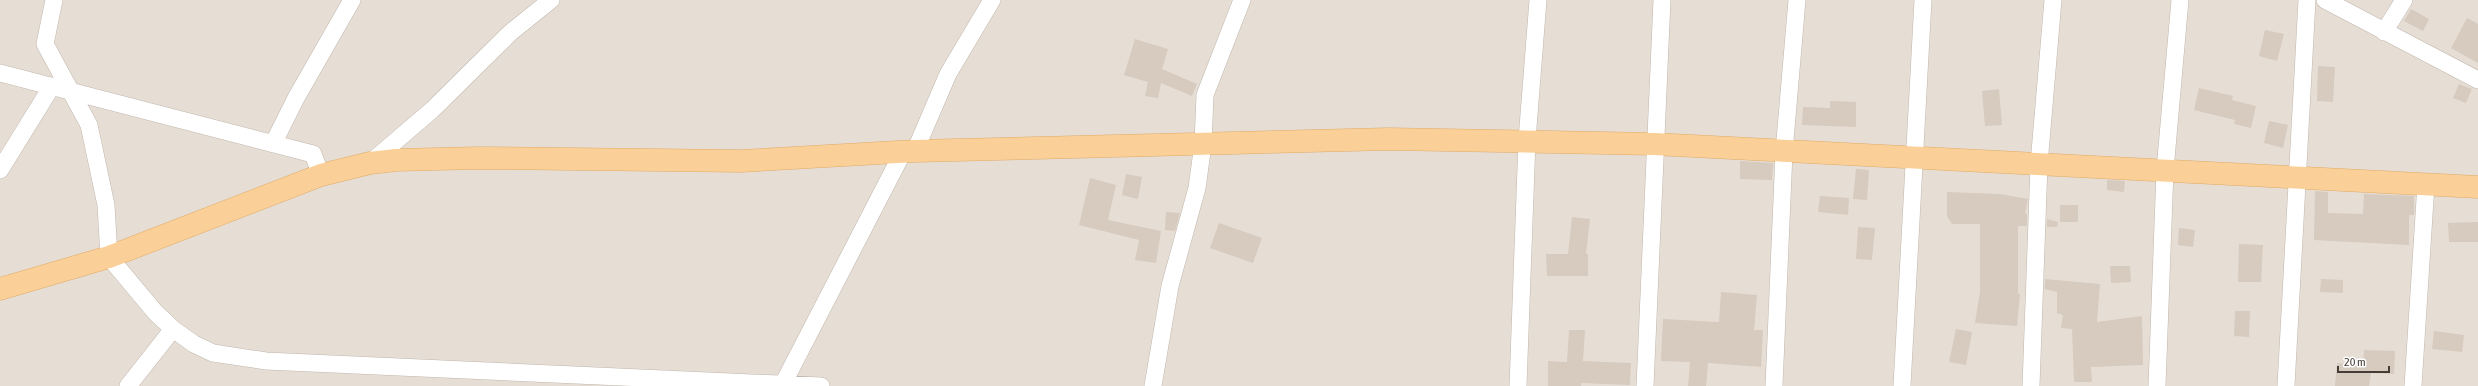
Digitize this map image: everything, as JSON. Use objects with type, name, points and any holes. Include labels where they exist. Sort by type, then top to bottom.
[{"type":"main road","points":[[0,289],[109,257],[321,176],[370,163],[438,158],[741,161],[909,151],[1388,139],[1527,140],[1654,144],[1913,159],[2166,170],[2478,187]]},
{"type":"street","points":[[54,0],[45,44],[89,125],[106,206],[109,257],[138,294],[173,330],[194,344],[214,353],[266,361],[822,386]]},
{"type":"street","points":[[273,144],[296,98],[352,0]]},
{"type":"street","points":[[370,163],[432,110],[510,34],[551,0]]},
{"type":"street","points":[[783,385],[909,151],[948,74],[992,0]]},
{"type":"street","points":[[1153,386],[1170,286],[1197,188],[1203,144],[1205,95],[1242,0]]},
{"type":"street","points":[[1518,386],[1527,140],[1538,0]]},
{"type":"street","points":[[1645,386],[1654,144],[1662,0]]},
{"type":"street","points":[[1774,386],[1784,152],[1797,0]]},
{"type":"street","points":[[1902,386],[1913,159],[1923,0]]},
{"type":"street","points":[[2031,386],[2039,164],[2053,0]]},
{"type":"street","points":[[2157,386],[2166,170],[2180,0]]},
{"type":"street","points":[[2286,386],[2307,0]]},
{"type":"street","points":[[2325,0],[2478,80]]},
{"type":"street","points":[[2384,32],[2404,0]]},
{"type":"street","points":[[0,73],[313,154],[321,176]]},
{"type":"street","points":[[0,170],[52,86]]},
{"type":"street","points":[[2413,386],[2426,184]]},
{"type":"street","points":[[128,386],[173,330]]},
{"type":"shaded area","points":[[0,0],[2478,0],[2478,386],[0,386]]},
{"type":"building","points":[[2411,9],[2429,19],[2423,31],[2404,21]]},
{"type":"building","points":[[2467,18],[2478,24],[2478,63],[2451,48]]},
{"type":"building","points":[[2265,30],[2284,34],[2277,61],[2259,56]]},
{"type":"building","points":[[1135,39],[1168,49],[1162,69],[1197,84],[1192,96],[1161,83],[1158,98],[1145,96],[1148,82],[1124,75]]},
{"type":"building","points":[[2318,66],[2335,67],[2333,102],[2317,101]]},
{"type":"building","points":[[2459,84],[2472,89],[2466,103],[2453,98]]},
{"type":"building","points":[[2199,88],[2233,96],[2232,100],[2256,106],[2251,128],[2234,124],[2235,120],[2194,110]]},
{"type":"building","points":[[1999,89],[2002,125],[1985,126],[1982,91]]},
{"type":"building","points":[[1830,101],[1856,102],[1856,127],[1802,125],[1803,107],[1830,108]]},
{"type":"building","points":[[2269,121],[2288,125],[2283,148],[2264,143]]},
{"type":"building","points":[[1740,161],[1773,163],[1772,180],[1740,179]]},
{"type":"building","points":[[1856,169],[1869,170],[1867,200],[1853,199]]},
{"type":"building","points":[[1126,174],[1142,177],[1138,199],[1122,195]]},
{"type":"building","points":[[1090,178],[1116,185],[1108,220],[1161,231],[1156,263],[1135,260],[1139,240],[1079,225]]},
{"type":"building","points":[[2107,180],[2125,181],[2124,192],[2107,190]]},
{"type":"building","points":[[2315,191],[2328,192],[2328,213],[2363,214],[2364,194],[2414,196],[2414,215],[2409,215],[2409,245],[2314,240]]},
{"type":"building","points":[[1947,192],[2000,194],[2028,199],[2025,213],[2027,214],[2027,226],[2018,226],[2018,294],[2020,294],[2017,326],[1975,323],[1980,291],[1980,224],[1952,224],[1947,216]]},
{"type":"building","points":[[1820,196],[1849,198],[1848,215],[1818,212]]},
{"type":"building","points":[[2060,205],[2078,205],[2078,222],[2060,222]]},
{"type":"building","points":[[1166,212],[1180,213],[1175,231],[1165,230]]},
{"type":"building","points":[[1572,217],[1590,219],[1586,254],[1588,254],[1588,276],[1547,276],[1546,254],[1568,254]]},
{"type":"building","points":[[2047,219],[2058,222],[2057,227],[2047,227]]},
{"type":"building","points":[[2478,222],[2478,242],[2449,242],[2448,223]]},
{"type":"building","points":[[1219,223],[1262,238],[1253,263],[1210,248]]},
{"type":"building","points":[[1858,227],[1875,228],[1872,260],[1856,259]]},
{"type":"building","points":[[2179,228],[2195,230],[2193,247],[2178,245]]},
{"type":"building","points":[[2239,244],[2263,245],[2261,282],[2238,282]]},
{"type":"building","points":[[2110,266],[2130,266],[2131,282],[2111,283]]},
{"type":"building","points":[[2045,279],[2100,284],[2097,322],[2142,316],[2143,365],[2091,367],[2092,382],[2074,382],[2072,329],[2061,328],[2063,315],[2057,313],[2057,292],[2045,289]]},
{"type":"building","points":[[2321,279],[2343,280],[2343,293],[2320,292]]},
{"type":"building","points":[[1721,292],[1757,295],[1754,330],[1763,330],[1761,367],[1708,363],[1706,386],[1688,386],[1690,362],[1661,361],[1663,319],[1719,322]]},
{"type":"building","points":[[2235,311],[2250,311],[2249,337],[2234,336]]},
{"type":"building","points":[[1956,329],[1972,332],[1966,365],[1949,362]]},
{"type":"building","points":[[1569,330],[1585,330],[1583,361],[1631,363],[1630,385],[1581,383],[1581,386],[1548,386],[1548,361],[1567,362]]},
{"type":"building","points":[[2434,331],[2464,335],[2462,352],[2432,349]]},
{"type":"building","points":[[2364,350],[2395,351],[2394,374],[2371,373],[2369,386],[2335,386],[2337,363],[2363,366]]}]
